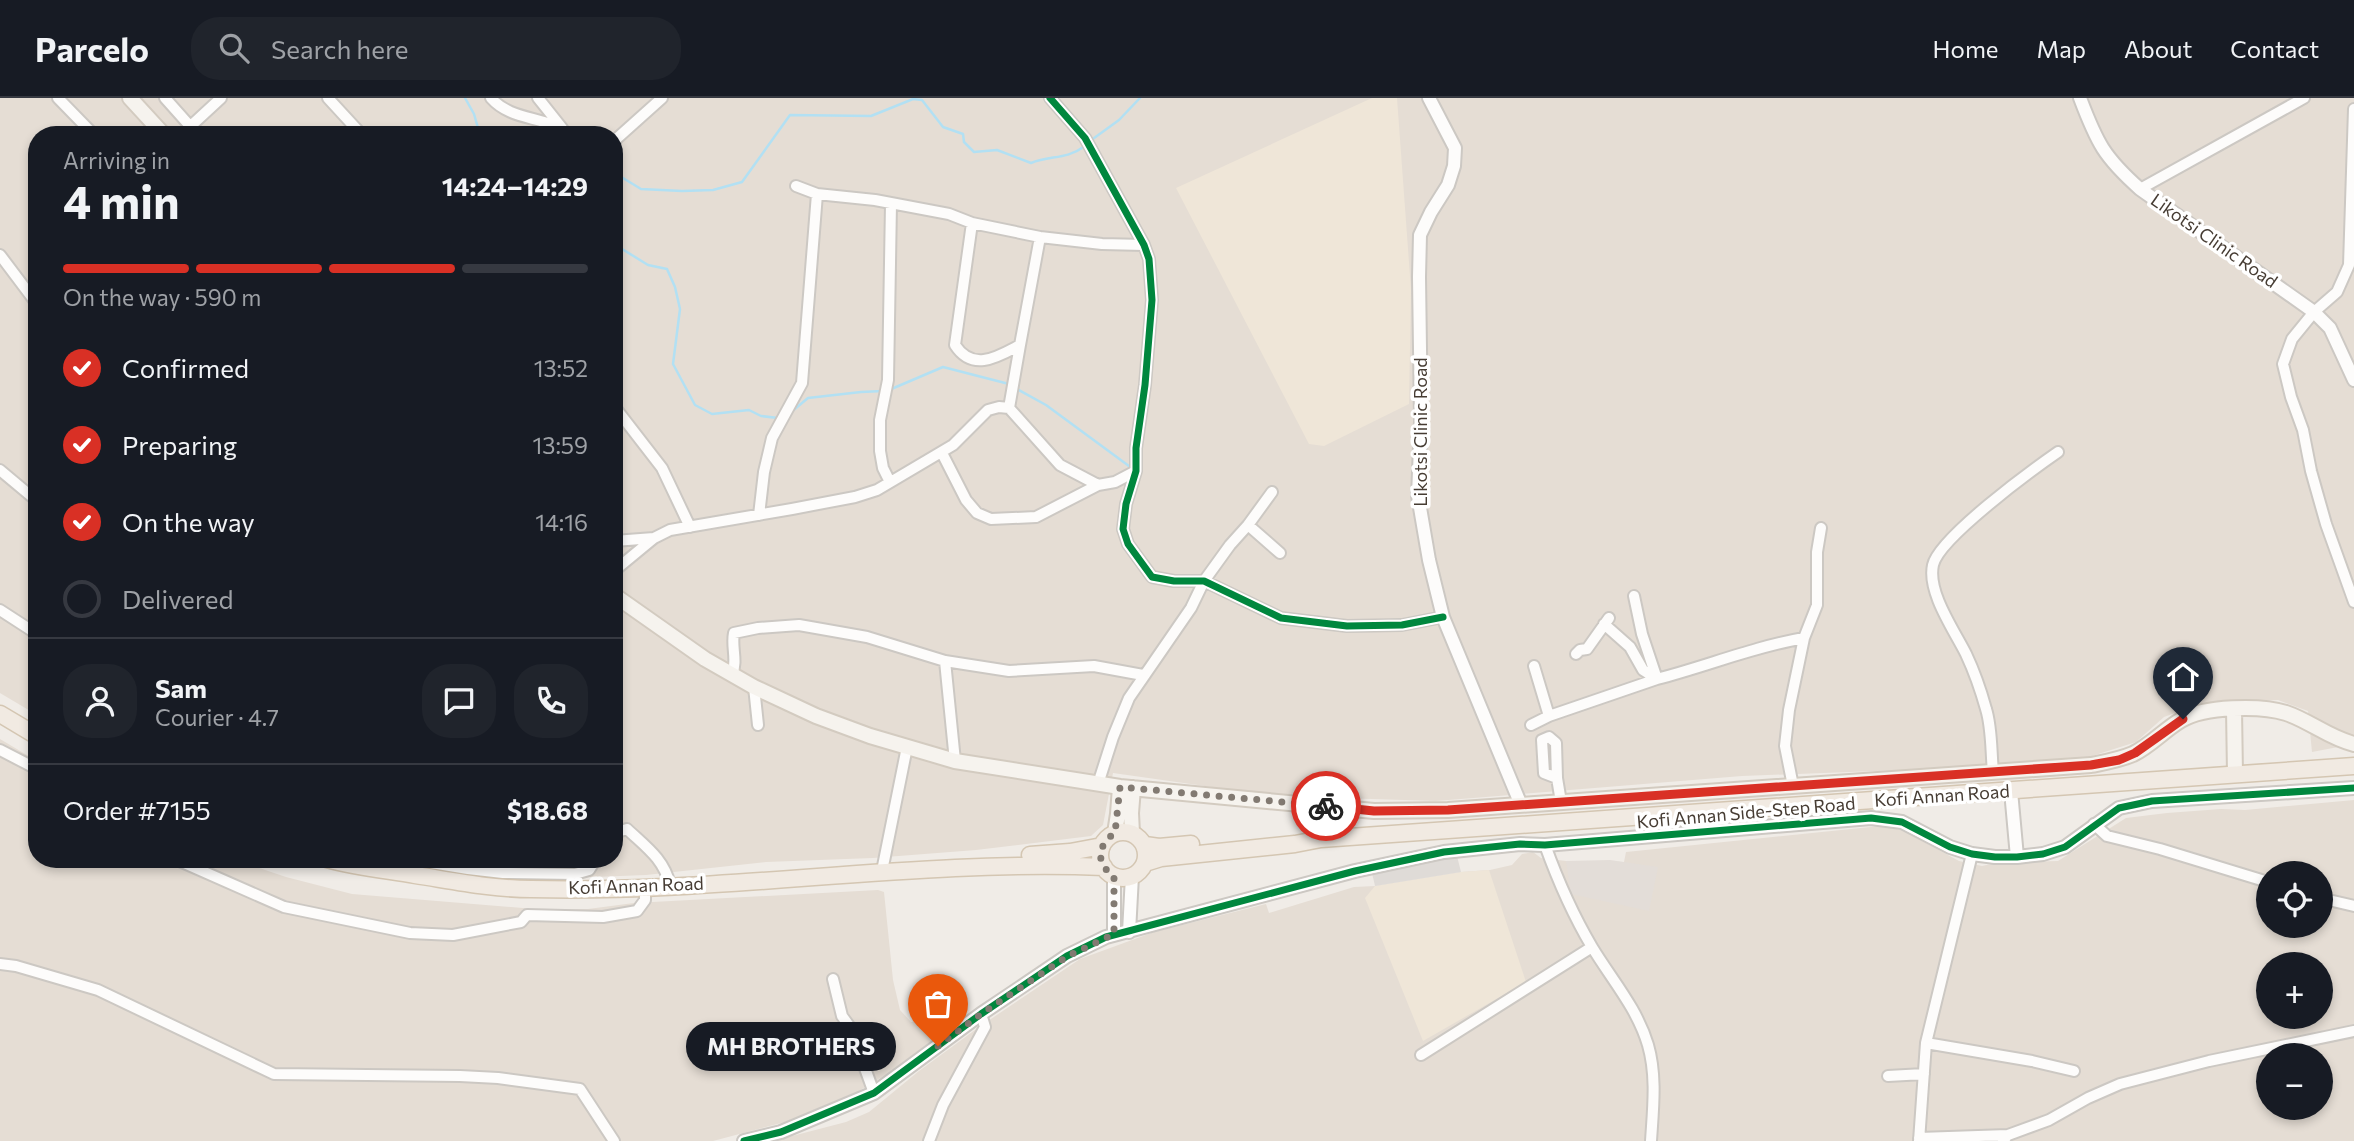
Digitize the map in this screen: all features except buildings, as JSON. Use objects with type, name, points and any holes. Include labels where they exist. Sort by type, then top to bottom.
[{"type":"main road","points":[[130,98],[156,126]]},
{"type":"main road","points":[[623,601],[705,659],[754,687],[816,716],[870,736],[955,761],[1126,788],[1374,811],[1521,805],[2091,765],[2119,760],[2141,749],[2183,719],[2204,711],[2234,709],[2287,713],[2339,740],[2354,744]]},
{"type":"main road","points":[[2234,709],[2235,774]]},
{"type":"main road","points":[[0,714],[28,731]]},
{"type":"main road","name":"Kofi Annan Road","points":[[1145,863],[1161,858],[1321,839],[2354,766]]},
{"type":"main road","points":[[1126,788],[1132,833]]},
{"type":"main road","points":[[1115,833],[1126,788]]},
{"type":"main road","points":[[1115,833],[1132,833],[1145,845],[1145,863],[1140,871],[1132,876],[1123,878],[1109,872],[1101,860],[1102,846],[1107,838],[1115,833]]},
{"type":"main road","name":"Kofi Annan Road","points":[[1145,845],[1159,847],[1295,836],[1321,839]]},
{"type":"main road","name":"Kofi Annan Road","points":[[947,867],[1102,846]]},
{"type":"main road","name":"Kofi Annan Road","points":[[367,868],[464,883],[528,889],[670,886],[947,867],[1039,864],[1109,872]]},
{"type":"street","points":[[58,98],[85,126]]},
{"type":"street","points":[[165,98],[190,126]]},
{"type":"street","points":[[198,126],[221,98]]},
{"type":"street","points":[[328,98],[349,126]]},
{"type":"street","points":[[491,98],[500,108],[550,126]]},
{"type":"street","points":[[538,98],[562,126]]},
{"type":"street","points":[[623,133],[662,98]]},
{"type":"street","points":[[1050,98],[1085,138],[1144,245],[1149,259],[1152,300],[1136,471],[1126,504],[1123,529],[1128,544],[1152,577],[1204,582],[1280,618],[1361,626],[1402,625],[1443,617]]},
{"type":"street","name":"Likotsi Clinic Road","points":[[1429,98],[1455,148],[1454,166],[1448,185],[1430,212],[1420,235],[1421,421],[1418,496],[1443,617],[1521,805]]},
{"type":"street","name":"Likotsi Clinic Road","points":[[2080,98],[2095,137],[2119,170],[2140,189],[2314,312],[2330,328],[2354,380]]},
{"type":"street","points":[[2140,189],[2304,98]]},
{"type":"street","points":[[2353,105],[2349,265],[2337,292],[2314,312],[2292,339],[2283,364],[2303,430],[2326,524],[2354,601]]},
{"type":"street","points":[[796,186],[817,194],[874,200],[949,214],[972,223],[1040,237],[1102,244],[1144,245]]},
{"type":"street","points":[[759,515],[764,472],[772,438],[802,383],[817,194]]},
{"type":"street","points":[[890,482],[883,468],[880,451],[880,419],[888,380],[891,204]]},
{"type":"street","points":[[972,223],[956,345],[964,355],[988,361],[1020,345]]},
{"type":"street","points":[[1009,408],[1040,237]]},
{"type":"street","points":[[0,255],[28,292]]},
{"type":"street","points":[[623,564],[654,538],[670,530],[855,497],[877,490],[942,453],[988,410],[999,407],[1009,408],[1059,465],[1097,485]]},
{"type":"street","points":[[623,418],[662,468],[690,527]]},
{"type":"street","points":[[1993,772],[1987,711],[1967,656],[1934,587],[1934,562],[1941,550],[1986,508],[2022,477],[2058,452]]},
{"type":"street","points":[[942,453],[966,500],[977,513],[991,519],[1036,517],[1097,485],[1115,482],[1136,471]]},
{"type":"street","points":[[0,471],[28,493]]},
{"type":"street","points":[[1098,784],[1129,698],[1191,608],[1204,582],[1272,492]]},
{"type":"street","points":[[1248,525],[1279,552]]},
{"type":"street","points":[[1793,786],[1785,746],[1793,684],[1804,638],[1816,605],[1817,552],[1821,527]]},
{"type":"street","points":[[623,540],[654,538]]},
{"type":"street","points":[[1634,596],[1642,634],[1657,679]]},
{"type":"street","points":[[0,610],[28,628]]},
{"type":"street","points":[[1576,654],[1587,649],[1607,621],[1630,647],[1643,670],[1657,679]]},
{"type":"street","points":[[732,674],[736,665],[732,643],[734,633],[799,625],[867,637],[945,660],[1009,671],[1094,666],[1143,675]]},
{"type":"street","points":[[1531,725],[1549,716],[1657,679],[1693,670],[1718,659],[1768,644],[1804,638]]},
{"type":"street","points":[[945,660],[955,761]]},
{"type":"street","points":[[1534,666],[1549,716]]},
{"type":"street","points":[[754,687],[758,725]]},
{"type":"street","points":[[882,871],[907,747]]},
{"type":"street","points":[[0,750],[28,764]]},
{"type":"street","points":[[1557,778],[1561,802]]},
{"type":"street","name":"Kofi Annan Side-Step Road","points":[[744,1141],[781,1132],[874,1093],[981,1014],[1068,956],[1114,934],[1355,871],[1444,852],[1520,844],[1545,845],[1871,818],[1902,822],[1950,848],[1972,854],[1995,857],[2043,854],[2065,846],[2119,808],[2152,801],[2354,789]]},
{"type":"street","points":[[2011,791],[2017,856]]},
{"type":"street","points":[[2094,824],[2107,836],[2256,878]]},
{"type":"street","points":[[623,830],[627,829],[664,864],[670,886]]},
{"type":"street","points":[[1545,845],[1563,894],[1592,947],[1635,1012],[1648,1044],[1654,1086],[1651,1141]]},
{"type":"street","points":[[1972,854],[1926,1043],[1919,1140],[2006,1138],[2049,1120],[2120,1084],[2209,1061],[2354,1031]]},
{"type":"street","points":[[195,868],[284,907],[410,933],[453,936],[521,922],[527,915],[603,917],[637,911],[645,900],[645,887]]},
{"type":"street","points":[[484,868],[503,873],[575,874],[590,868]]},
{"type":"street","points":[[1109,872],[1114,934]]},
{"type":"street","points":[[1129,932],[1132,876]]},
{"type":"street","points":[[2333,901],[2354,906]]},
{"type":"street","points":[[1421,1055],[1592,947]]},
{"type":"street","points":[[0,964],[16,966],[98,990],[274,1074],[460,1076],[498,1078],[580,1089],[614,1141]]},
{"type":"street","points":[[833,979],[842,1016],[850,1027],[874,1093]]},
{"type":"street","points":[[929,1141],[943,1105],[985,1027],[981,1014]]},
{"type":"street","points":[[1926,1043],[2074,1071]]},
{"type":"street","points":[[1888,1076],[1924,1074]]},
{"type":"shaded area","points":[[0,98],[2354,98],[2354,744],[2312,752],[2308,711],[2278,700],[2202,703],[2164,717],[2136,742],[2089,757],[1902,770],[1742,776],[1436,801],[1275,796],[1113,773],[1103,825],[1091,836],[976,850],[873,858],[766,862],[646,875],[594,877],[491,874],[453,868],[623,868],[623,126],[28,126],[28,710],[0,693]]},
{"type":"shaded area","points":[[1372,98],[1397,98],[1411,290],[1409,404],[1324,446],[1309,444],[1176,188]]},
{"type":"shaded area","points":[[0,739],[28,756],[28,868],[259,868],[352,894],[546,910],[878,890],[884,892],[893,980],[900,1010],[911,1022],[933,1021],[938,1036],[887,1074],[857,1092],[785,1122],[713,1141],[0,1141]]},
{"type":"shaded area","points":[[2354,800],[2354,1141],[773,1141],[846,1122],[869,1112],[979,1027],[1080,959],[1154,932],[1266,904],[1269,913],[1354,887],[1490,870],[1512,865],[1522,854],[1533,852],[1541,858],[1566,861],[1624,862],[1626,852],[1880,826],[1902,830],[1959,861],[1982,866],[2058,861],[2126,818],[2221,809],[2245,810]]},
{"type":"shaded area","points":[[1457,856],[1461,872],[1375,886],[1372,873],[1426,860]]},
{"type":"shaded area","points":[[1610,860],[1658,867],[1649,911],[1571,894],[1566,861]]},
{"type":"shaded area","points":[[1489,870],[1526,982],[1423,1041],[1365,898],[1375,886]]},
{"type":"waterway","points":[[465,98],[477,126]]},
{"type":"waterway","points":[[1090,141],[1119,120],[1140,98]]},
{"type":"waterway","points":[[623,178],[641,189],[713,190],[742,182],[790,115],[871,116],[913,99],[922,100],[943,127],[963,134],[964,142],[974,152],[997,150],[1031,163],[1065,155],[1085,146]]},
{"type":"waterway","points":[[623,250],[648,265],[667,269],[680,309],[673,364],[695,405],[712,414],[749,410],[761,416],[778,418]]},
{"type":"waterway","points":[[889,390],[943,367],[1009,384]]},
{"type":"waterway","points":[[1015,388],[1046,405],[1133,469]]},
{"type":"waterway","points":[[790,413],[808,398],[883,391]]},
{"type":"cycle path","points":[[1050,98],[1085,138],[1144,245],[1149,259],[1152,300],[1145,385],[1136,448],[1136,471],[1126,504],[1123,529],[1128,544],[1152,577],[1174,581],[1204,581],[1281,618],[1347,626],[1402,625],[1443,617]]},
{"type":"cycle path","points":[[744,1141],[781,1132],[874,1093],[981,1014],[1067,956],[1106,937],[1355,871],[1444,852],[1520,844],[1545,845],[1871,818],[1902,822],[1950,847],[1972,854],[2017,857],[2043,854],[2065,847],[2119,808],[2152,801],[2354,788]]},
{"type":"way so far","points":[[938,1046],[1068,956],[1114,934],[1114,876],[1104,867],[1100,853],[1107,838],[1115,833],[1120,787],[1326,806]]},
{"type":"place","name":"MH BROTHERS","points":[[938,1046]]},
{"type":"route","points":[[1326,806],[1374,811],[1448,810],[2091,765],[2119,760],[2135,753],[2183,719]]}]
